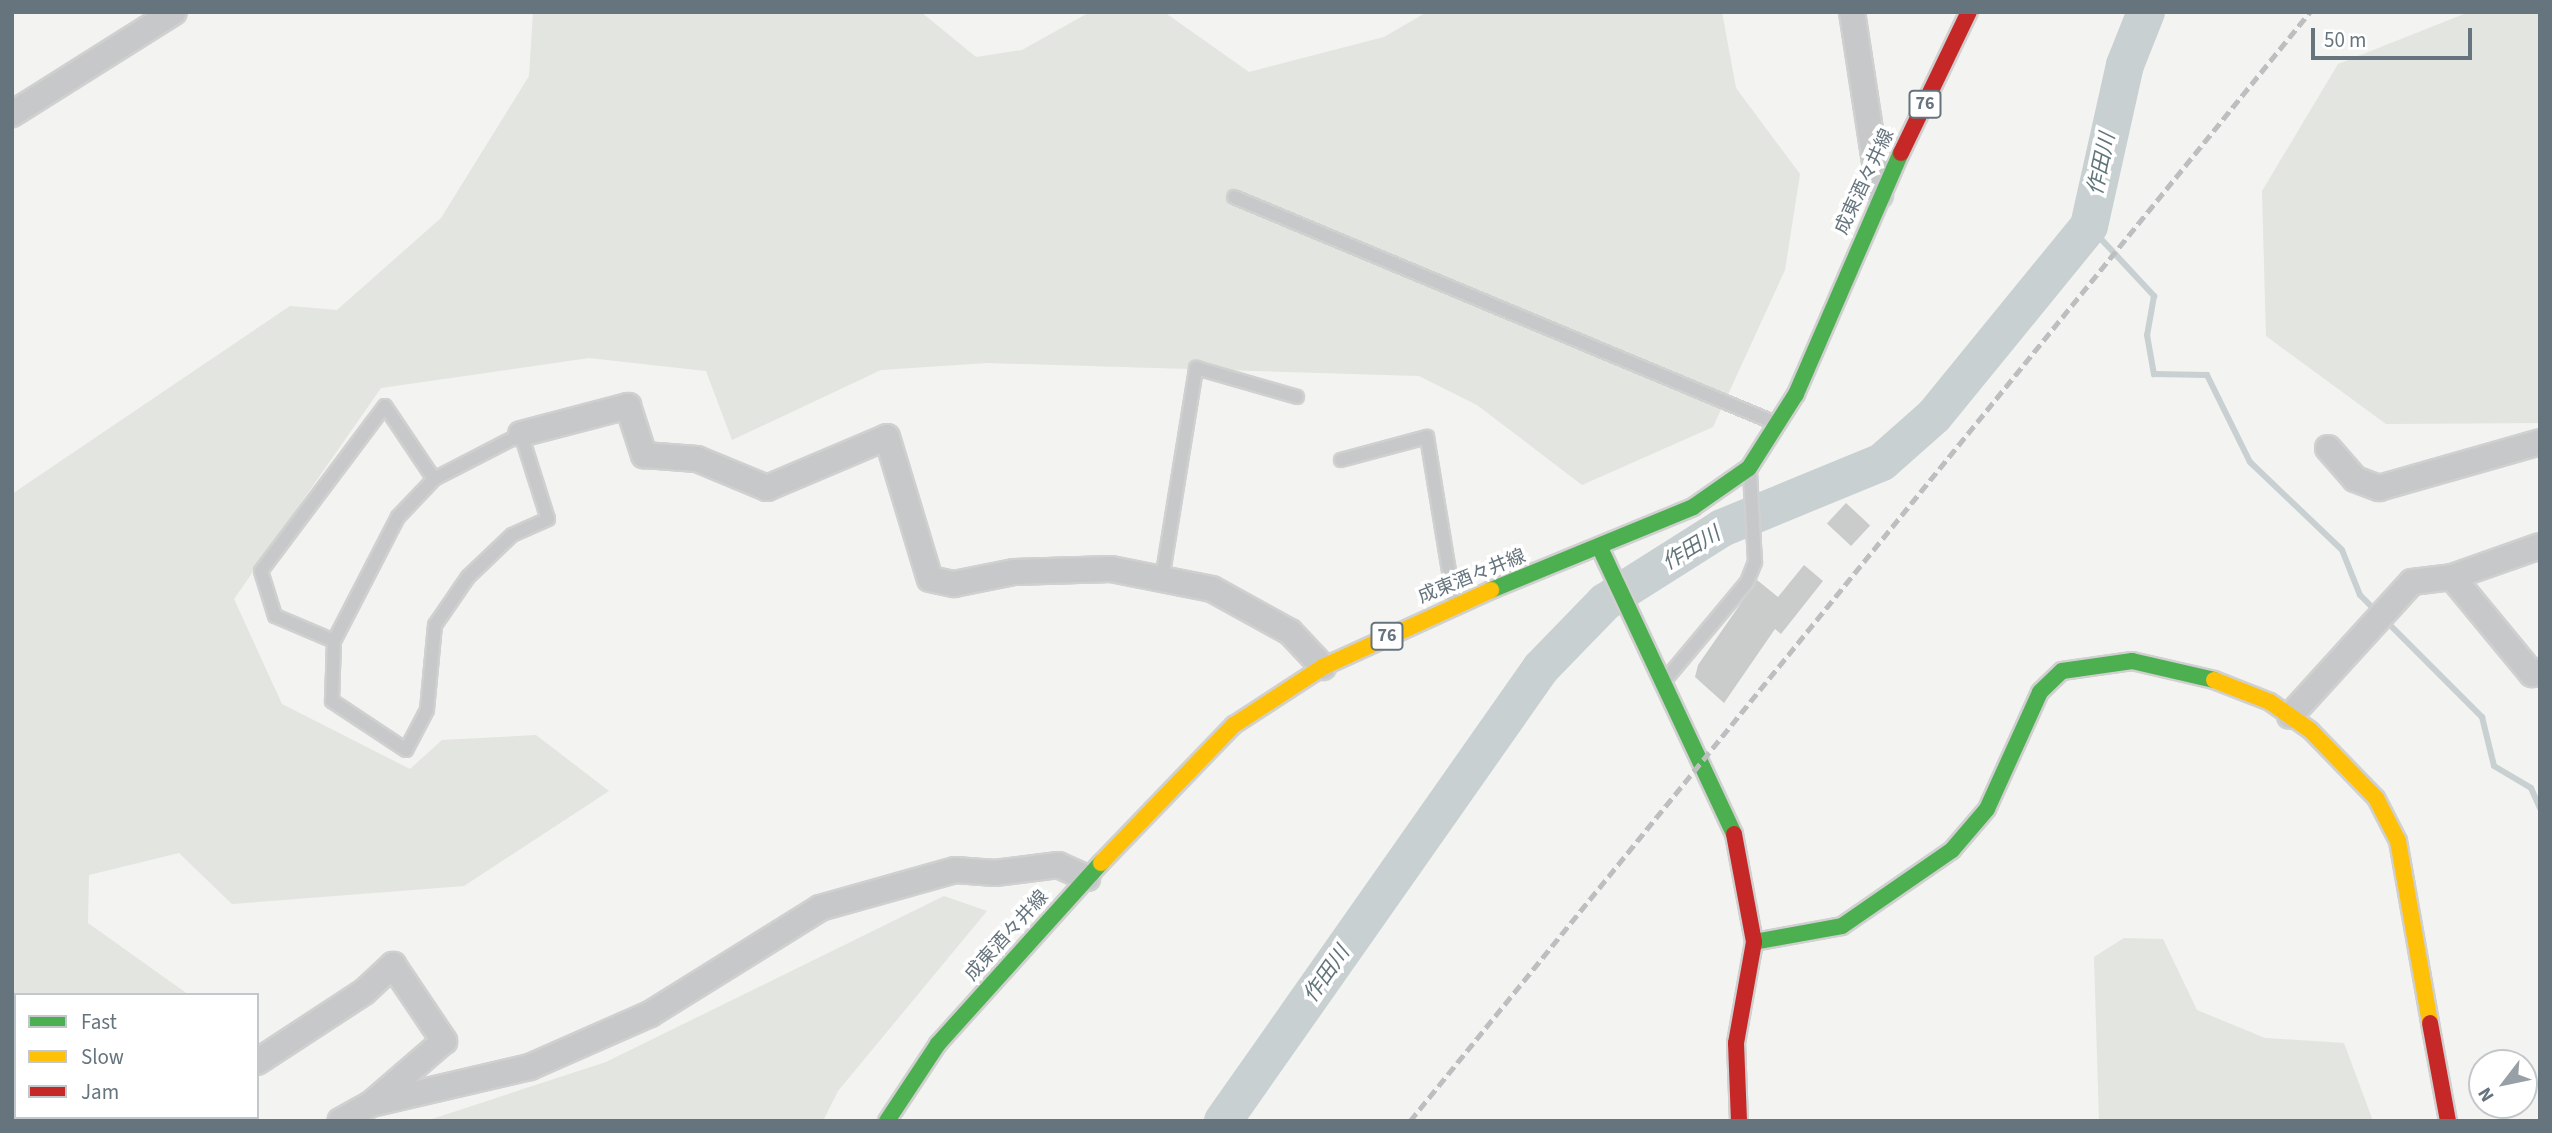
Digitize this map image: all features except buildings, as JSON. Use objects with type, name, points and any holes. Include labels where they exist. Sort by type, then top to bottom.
[{"type":"street","points":[[12,114],[174,12]]},
{"type":"street","points":[[1852,12],[1880,195]]},
{"type":"street","name":"成東酒々井線","points":[[887,1121],[938,1044],[1178,777],[1234,725],[1323,667],[1455,605],[1600,548],[1693,507],[1749,468],[1780,425],[1880,195],[1969,12]]},
{"type":"street","points":[[521,434],[628,406],[644,455],[696,458],[767,488],[887,437],[930,579],[954,584],[1014,572],[1111,569],[1212,589],[1290,632],[1323,667]]},
{"type":"street","points":[[2328,448],[2355,480],[2379,488],[2540,442]]},
{"type":"street","points":[[2290,716],[2412,582],[2452,577],[2540,546]]},
{"type":"street","points":[[1600,548],[1726,806],[1747,879],[1754,942],[1736,1043],[1738,1121]]},
{"type":"street","points":[[2452,577],[2532,674],[2540,671]]},
{"type":"street","points":[[1754,942],[1842,926],[1952,850],[1987,809],[2040,692],[2062,671],[2132,662],[2234,687],[2290,716],[2376,798],[2398,841],[2448,1121]]},
{"type":"street","points":[[371,1104],[530,1067],[650,1014],[820,908],[955,870],[1058,865],[1087,878]]},
{"type":"street","points":[[259,1061],[364,992],[393,965],[444,1041],[371,1104],[340,1121]]},
{"type":"lane","points":[[1234,197],[1780,425]]},
{"type":"lane","points":[[1162,579],[1196,368],[1297,397]]},
{"type":"lane","points":[[334,641],[275,616],[261,571],[385,406],[434,478]]},
{"type":"lane","points":[[521,434],[548,519],[512,535],[468,576],[435,625],[427,710],[406,750],[332,701],[334,641],[398,517],[434,478],[521,434]]},
{"type":"lane","points":[[1341,460],[1427,437],[1455,605]]},
{"type":"lane","points":[[1666,679],[1698,648],[1755,562],[1749,468]]},
{"type":"shaded area","points":[[533,12],[921,12],[976,57],[1022,50],[1090,12],[1164,12],[1249,72],[1384,37],[1427,12],[1722,12],[1736,88],[1800,174],[1785,270],[1713,427],[1582,485],[1477,405],[1419,376],[987,363],[881,370],[732,440],[706,371],[589,358],[381,388],[234,599],[282,704],[410,769],[442,740],[536,735],[609,791],[464,886],[232,904],[179,853],[89,875],[88,923],[186,993],[14,993],[14,1119],[20,1119],[12,1121],[12,494],[290,306],[337,310],[441,218],[529,76]]},
{"type":"shaded area","points":[[2469,12],[2540,12],[2540,423],[2386,424],[2266,336],[2262,191],[2338,64]]},
{"type":"shaded area","points":[[944,896],[987,911],[838,1091],[823,1121],[426,1121],[606,1062]]},
{"type":"shaded area","points":[[2124,938],[2163,939],[2197,1010],[2265,1038],[2344,1043],[2373,1121],[2099,1121],[2094,957]]},
{"type":"waterway","name":"作田川","points":[[1223,1121],[1541,668],[1605,602],[1722,528],[1882,462],[1934,416],[2089,226],[2125,65],[2146,12]]},
{"type":"waterway","points":[[2089,226],[2154,296],[2147,335],[2154,374],[2207,375],[2250,462],[2342,550],[2360,595],[2376,611]]},
{"type":"waterway","points":[[2384,619],[2482,717],[2494,766],[2531,788],[2540,808]]},
{"type":"railway","points":[[1410,1121],[2310,12]]},
{"type":"traffic: fast","points":[[1491,590],[1693,507],[1749,468],[1796,394],[1901,153]]},
{"type":"traffic: fast","points":[[1600,548],[1734,834]]},
{"type":"traffic: fast","points":[[1754,942],[1842,926],[1952,850],[1987,809],[2040,692],[2062,671],[2132,661],[2214,680]]},
{"type":"traffic: fast","points":[[887,1121],[938,1044],[1101,863]]},
{"type":"traffic: slow","points":[[1101,863],[1234,725],[1323,667],[1491,590]]},
{"type":"traffic: slow","points":[[2214,680],[2270,702],[2310,730],[2376,798],[2398,841],[2430,1023]]},
{"type":"traffic: jam","points":[[1901,153],[1969,12]]},
{"type":"traffic: jam","points":[[1734,834],[1754,942],[1736,1043],[1739,1121]]},
{"type":"traffic: jam","points":[[2430,1023],[2448,1121]]}]
